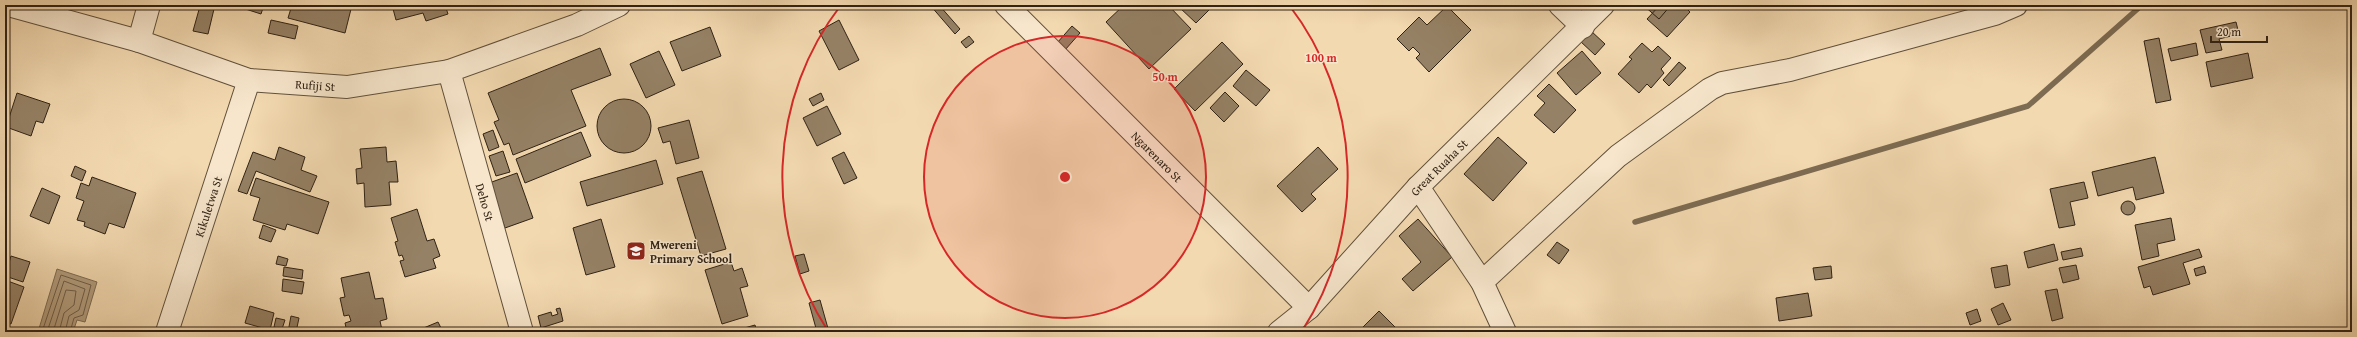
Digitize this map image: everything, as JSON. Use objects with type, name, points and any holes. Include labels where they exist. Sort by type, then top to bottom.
[{"type":"street","name":"Rufiji St","points":[[8,5],[139,41],[249,80],[347,87],[449,71],[577,25],[619,5]]},
{"type":"street","points":[[139,41],[149,5]]},
{"type":"street","name":"Ngarenaro St","points":[[1006,5],[1309,308]]},
{"type":"street","points":[[1560,5],[1583,27]]},
{"type":"street","name":"Great Ruaha St","points":[[1279,332],[1309,308],[1418,187],[1583,27],[1603,5]]},
{"type":"street","points":[[1482,282],[1618,156],[1710,89],[1722,83],[1790,70],[1995,14],[2016,5]]},
{"type":"street","name":"Deho St","points":[[449,71],[522,332]]},
{"type":"street","name":"Kikuletwa St","points":[[167,332],[249,80]]},
{"type":"street","points":[[1418,187],[1482,282],[1505,332]]},
{"type":"water","points":[[57,269],[97,282],[85,322],[77,320],[73,332],[38,332]]},
{"type":"building","points":[[233,5],[264,5],[261,14]]},
{"type":"building","points":[[292,5],[334,5],[351,9],[345,33],[288,18]]},
{"type":"building","points":[[392,5],[445,5],[448,14],[426,21],[423,13],[396,20]]},
{"type":"building","points":[[930,5],[939,5],[960,29],[955,34]]},
{"type":"building","points":[[1124,5],[1168,5],[1191,29],[1149,69],[1106,22]]},
{"type":"building","points":[[1181,5],[1214,5],[1196,23],[1179,7]]},
{"type":"building","points":[[1643,5],[1671,5],[1659,19]]},
{"type":"building","points":[[1660,5],[1683,5],[1690,12],[1667,37],[1647,19]]},
{"type":"building","points":[[200,6],[214,9],[208,34],[193,31]]},
{"type":"building","points":[[1447,6],[1471,30],[1429,72],[1416,58],[1420,54],[1413,47],[1409,51],[1397,39],[1419,17],[1427,25]]},
{"type":"building","points":[[271,20],[298,26],[295,39],[268,33]]},
{"type":"building","points":[[839,20],[859,60],[839,70],[819,31]]},
{"type":"building","points":[[2236,22],[2239,34],[2219,39],[2222,50],[2206,53],[2200,30]]},
{"type":"building","points":[[1072,26],[1080,33],[1065,50],[1057,43]]},
{"type":"building","points":[[710,27],[721,56],[682,71],[670,42]]},
{"type":"building","points":[[1590,30],[1605,44],[1595,55],[1580,41]]},
{"type":"building","points":[[969,36],[974,42],[966,48],[961,42]]},
{"type":"building","points":[[2159,38],[2171,100],[2156,103],[2144,41]]},
{"type":"building","points":[[1222,42],[1243,64],[1195,111],[1174,89]]},
{"type":"building","points":[[1642,43],[1652,52],[1658,46],[1671,58],[1661,69],[1664,73],[1651,88],[1647,84],[1639,93],[1618,74],[1632,59],[1629,57]]},
{"type":"building","points":[[2196,43],[2198,55],[2171,61],[2168,49]]},
{"type":"building","points":[[600,48],[611,75],[571,90],[586,126],[513,155],[509,143],[504,145],[494,122],[499,120],[488,93]]},
{"type":"building","points":[[659,51],[675,85],[646,98],[630,64]]},
{"type":"building","points":[[1582,51],[1601,73],[1576,95],[1557,73]]},
{"type":"building","points":[[2248,53],[2253,78],[2211,87],[2206,62]]},
{"type":"building","points":[[1679,62],[1686,68],[1669,86],[1663,80]]},
{"type":"building","points":[[1246,70],[1270,90],[1256,106],[1233,86]]},
{"type":"building","points":[[1549,84],[1576,110],[1554,133],[1534,115],[1545,103],[1537,96]]},
{"type":"building","points":[[1225,92],[1239,106],[1224,122],[1210,108]]},
{"type":"building","points":[[17,93],[50,104],[43,123],[36,121],[31,136],[6,127]]},
{"type":"building","points":[[821,93],[824,100],[813,106],[809,99]]},
{"type":"building","points":[[624,99],[634,101],[643,107],[649,116],[651,126],[649,136],[643,145],[634,151],[624,153],[614,151],[605,145],[599,136],[597,126],[599,116],[605,107],[614,101]]},
{"type":"building","points":[[827,106],[841,134],[817,146],[803,118]]},
{"type":"building","points":[[689,120],[699,158],[676,164],[670,141],[663,143],[658,128]]},
{"type":"building","points":[[493,130],[499,147],[489,151],[483,134]]},
{"type":"building","points":[[581,132],[591,156],[525,183],[516,159]]},
{"type":"building","points":[[1498,137],[1527,163],[1493,201],[1464,174]]},
{"type":"building","points":[[279,147],[305,157],[301,170],[317,176],[310,192],[256,171],[247,194],[238,191],[253,152],[275,160]]},
{"type":"building","points":[[386,147],[387,162],[396,161],[398,182],[389,182],[391,205],[365,207],[364,183],[357,184],[356,169],[362,168],[360,149]]},
{"type":"building","points":[[1318,147],[1338,169],[1311,194],[1316,199],[1302,212],[1277,186]]},
{"type":"building","points":[[503,151],[510,172],[496,176],[489,156]]},
{"type":"building","points":[[844,152],[857,178],[844,184],[832,158]]},
{"type":"building","points":[[2155,157],[2164,193],[2136,200],[2133,187],[2098,196],[2092,172]]},
{"type":"building","points":[[656,160],[663,184],[587,206],[580,182]]},
{"type":"building","points":[[75,166],[86,171],[82,181],[71,176]]},
{"type":"building","points":[[702,171],[726,249],[701,256],[677,178]]},
{"type":"building","points":[[517,173],[533,218],[505,228],[489,183]]},
{"type":"building","points":[[92,177],[136,193],[124,228],[109,223],[105,234],[84,226],[85,222],[77,220],[84,201],[76,198],[81,183],[89,186]]},
{"type":"building","points":[[256,178],[329,202],[318,234],[287,224],[285,230],[253,220],[260,198],[250,195]]},
{"type":"building","points":[[2084,182],[2088,198],[2070,202],[2075,225],[2059,228],[2050,189]]},
{"type":"building","points":[[42,188],[60,196],[49,224],[30,216]]},
{"type":"building","points":[[2125,201],[2131,201],[2135,205],[2135,211],[2131,215],[2125,215],[2121,211],[2121,205]]},
{"type":"building","points":[[417,209],[427,241],[434,239],[440,256],[433,259],[436,268],[405,277],[400,261],[404,260],[402,255],[399,256],[395,242],[398,241],[391,218]]},
{"type":"building","points":[[2171,218],[2175,240],[2157,244],[2159,256],[2142,260],[2135,225]]},
{"type":"building","points":[[601,219],[615,267],[586,275],[573,228]]},
{"type":"building","points":[[1418,219],[1452,257],[1413,291],[1402,279],[1421,262],[1399,236]]},
{"type":"building","points":[[263,225],[276,230],[271,242],[259,238]]},
{"type":"building","points":[[1557,242],[1569,250],[1559,264],[1547,255]]},
{"type":"building","points":[[2054,244],[2058,260],[2028,268],[2024,252]]},
{"type":"building","points":[[2081,248],[2083,256],[2063,260],[2061,252]]},
{"type":"building","points":[[2199,249],[2202,257],[2183,263],[2190,284],[2153,295],[2150,286],[2144,288],[2138,267]]},
{"type":"building","points":[[804,254],[809,271],[800,274],[795,256]]},
{"type":"building","points":[[11,256],[30,262],[23,282],[5,276]]},
{"type":"building","points":[[278,256],[288,259],[286,266],[276,264]]},
{"type":"building","points":[[731,262],[734,271],[742,268],[748,286],[740,288],[748,316],[722,324],[705,270]]},
{"type":"building","points":[[2007,265],[2010,285],[1995,288],[1991,268]]},
{"type":"building","points":[[2076,265],[2079,279],[2063,283],[2059,268]]},
{"type":"building","points":[[1831,266],[1832,278],[1815,280],[1813,268]]},
{"type":"building","points":[[2204,266],[2206,273],[2196,276],[2194,269]]},
{"type":"building","points":[[284,267],[303,270],[302,279],[283,276]]},
{"type":"building","points":[[369,272],[375,299],[383,298],[387,319],[380,321],[382,330],[347,332],[345,323],[351,321],[349,315],[344,316],[340,298],[345,297],[341,278]]},
{"type":"building","points":[[283,279],[304,282],[302,294],[282,291]]},
{"type":"building","points":[[5,280],[24,287],[11,324],[5,322]]},
{"type":"building","points":[[2057,289],[2063,318],[2052,321],[2045,291]]},
{"type":"building","points":[[1808,293],[1812,316],[1779,321],[1776,298]]},
{"type":"building","points":[[820,300],[829,332],[817,332],[809,303]]},
{"type":"building","points":[[2003,303],[2011,320],[1998,325],[1991,309]]},
{"type":"building","points":[[250,306],[274,313],[270,330],[245,323]]},
{"type":"building","points":[[560,308],[563,321],[541,328],[538,316],[551,312],[552,316],[558,314],[556,309]]},
{"type":"building","points":[[1977,309],[1981,321],[1970,325],[1966,313]]},
{"type":"building","points":[[1379,311],[1400,332],[1368,332],[1363,327]]},
{"type":"building","points":[[291,316],[299,318],[296,332],[288,332]]},
{"type":"building","points":[[276,318],[285,320],[282,329],[274,327]]},
{"type":"building","points":[[438,322],[443,332],[414,332]]},
{"type":"building","points":[[755,325],[757,332],[730,332]]},
{"type":"waterway","points":[[1635,222],[2028,106],[2142,5]]},
{"type":"place","name":"Mwereni Primary School","points":[[636,251]]}]
